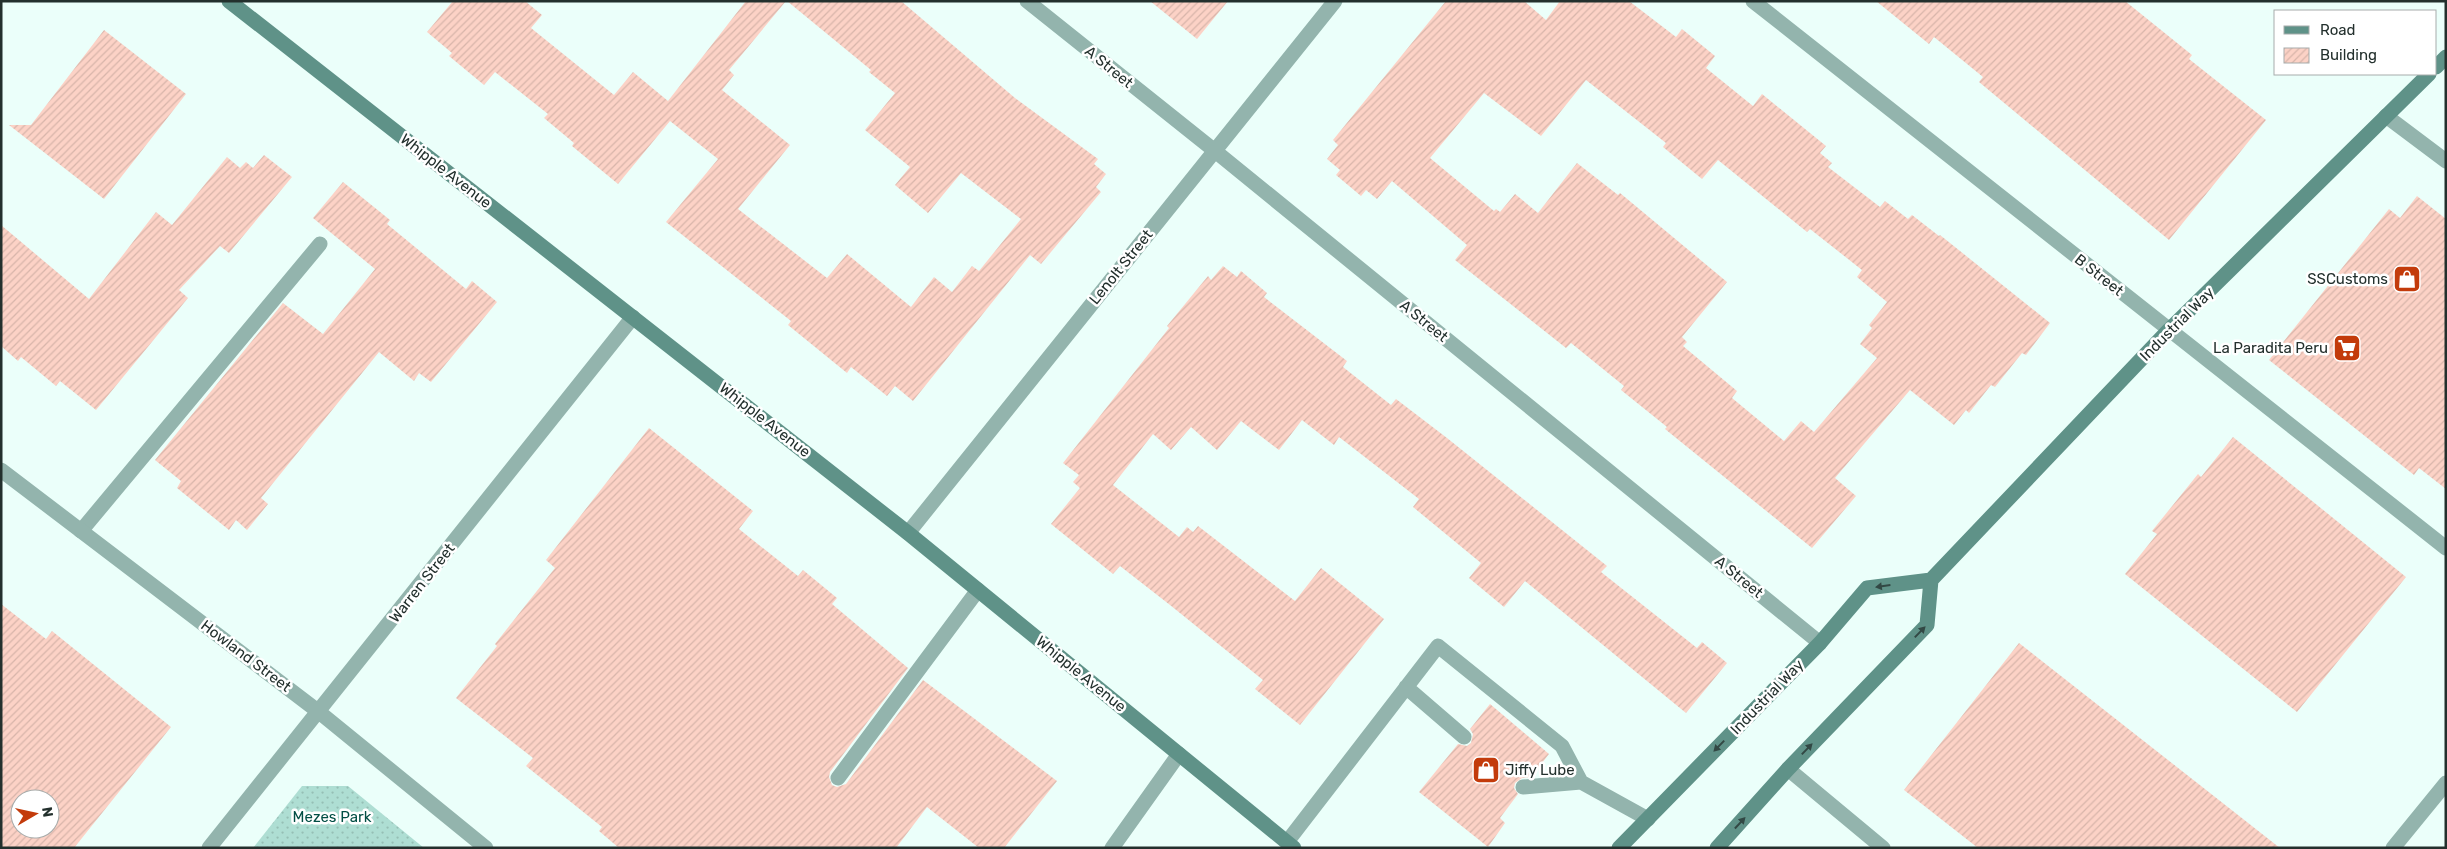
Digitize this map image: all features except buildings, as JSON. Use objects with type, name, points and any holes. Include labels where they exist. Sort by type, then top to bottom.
[{"type":"main road","name":"Whipple Avenue","points":[[229,1],[908,533],[1290,845]]},
{"type":"main road","points":[[2437,65],[2446,56]]},
{"type":"main road","name":"Industrial Way","points":[[1619,848],[1820,643],[1867,588],[1931,580],[2170,330],[2428,75]]},
{"type":"main road","points":[[1717,848],[1788,769],[1927,626],[1931,580]]},
{"type":"street","name":"A Street","points":[[1027,1],[1215,150],[1820,643]]},
{"type":"street","name":"Lenolt Street","points":[[908,533],[1334,1]]},
{"type":"street","name":"B Street","points":[[1753,1],[2446,548]]},
{"type":"street","points":[[2386,116],[2446,161]]},
{"type":"street","points":[[81,531],[320,244]]},
{"type":"street","name":"Warren Street","points":[[209,848],[633,316]]},
{"type":"street","name":"Howland Street","points":[[1,470],[319,712],[486,848]]},
{"type":"street","points":[[838,778],[978,590]]},
{"type":"street","points":[[1290,845],[1438,646],[1562,746],[1581,782],[1648,819]]},
{"type":"street","points":[[1406,687],[1464,737]]},
{"type":"street","points":[[1112,848],[1179,754]]},
{"type":"street","points":[[1788,769],[1883,848]]},
{"type":"street","points":[[1523,787],[1581,782]]},
{"type":"street","points":[[2393,848],[2446,783]]},
{"type":"green space","name":"Mezes Park","points":[[302,786],[348,786],[424,848],[253,848]]},
{"type":"place","name":"SSCustoms","points":[[2407,279]]},
{"type":"place","name":"La Paradita Peru","points":[[2347,348]]},
{"type":"place","name":"Jiffy Lube","points":[[1486,770]]}]
